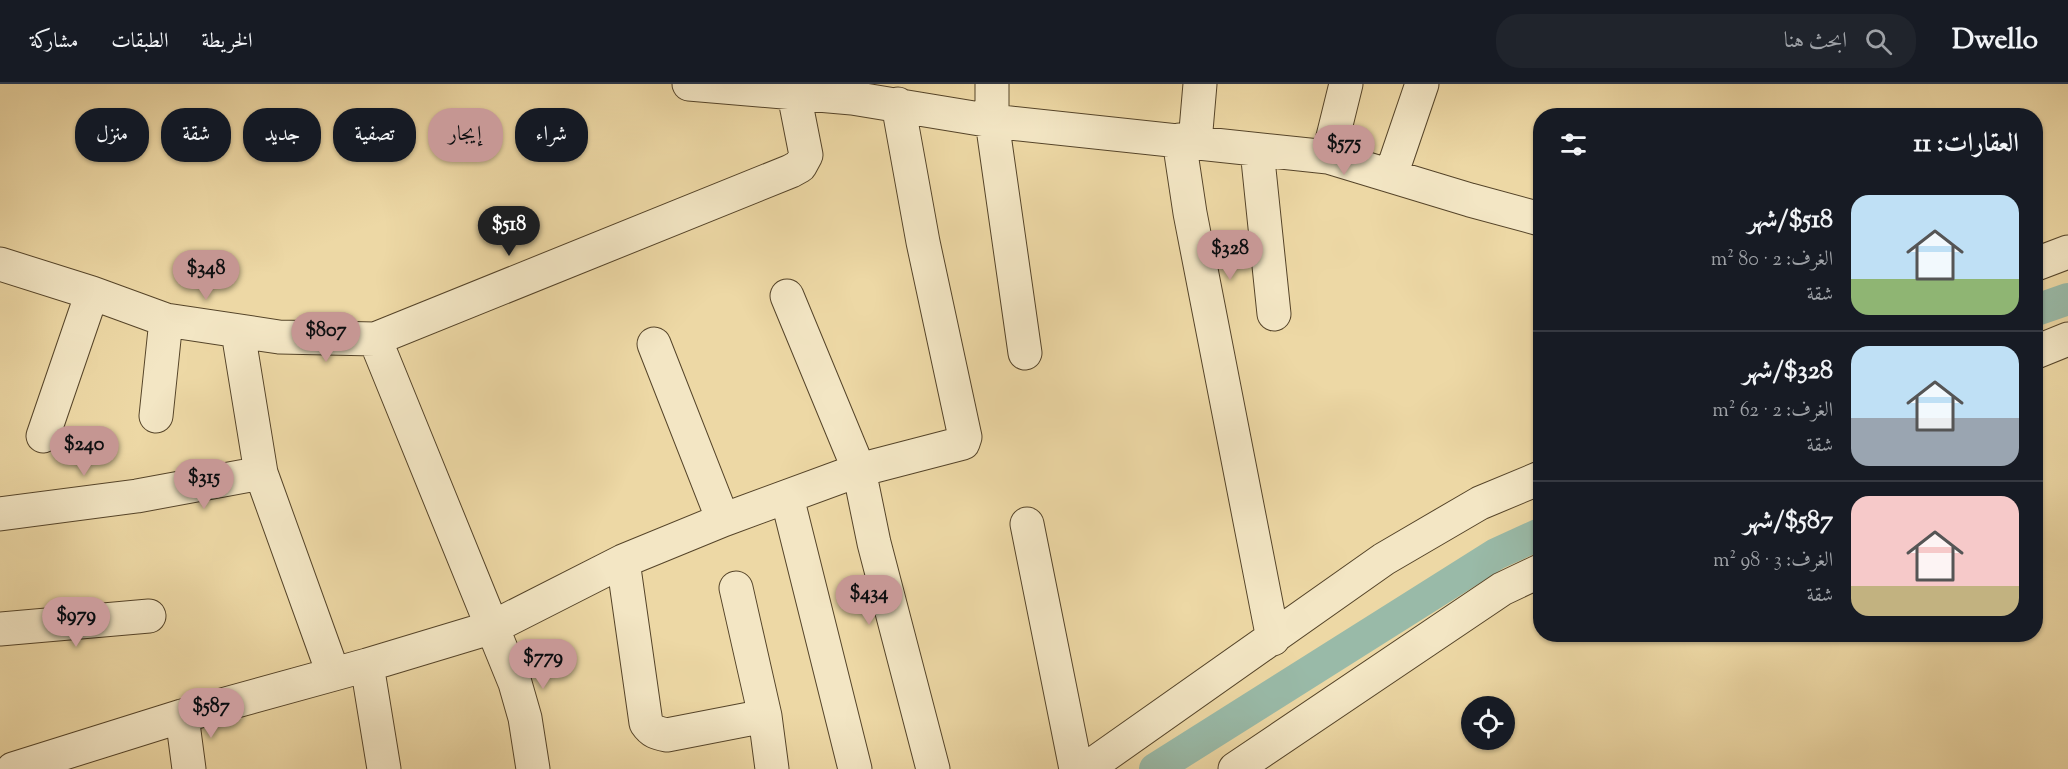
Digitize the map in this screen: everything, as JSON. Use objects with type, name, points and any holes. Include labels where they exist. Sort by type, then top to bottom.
[{"type":"street","points":[[992,84],[992,121],[1025,353]]},
{"type":"street","points":[[1200,84],[1187,141],[1190,213],[1273,639]]},
{"type":"street","points":[[1328,157],[1346,84]]},
{"type":"street","points":[[1391,175],[1422,84]]},
{"type":"street","points":[[706,85],[794,94],[852,91],[898,104],[992,121],[1328,157],[1533,217]]},
{"type":"street","points":[[0,264],[92,293],[166,320],[279,337],[375,339],[800,166],[806,155],[794,94]]},
{"type":"street","points":[[28,767],[182,716],[367,665],[493,627],[623,561],[723,520],[859,470],[963,443],[965,437],[923,242],[898,104]]},
{"type":"street","points":[[1257,150],[1274,314]]},
{"type":"street","points":[[43,436],[92,293]]},
{"type":"street","points":[[787,296],[859,470],[874,543],[933,769]]},
{"type":"street","points":[[156,416],[166,320]]},
{"type":"street","points":[[238,332],[261,474],[333,673]]},
{"type":"street","points":[[375,339],[515,683],[525,718],[533,769]]},
{"type":"street","points":[[2043,349],[2068,339]]},
{"type":"street","points":[[654,344],[723,520]]},
{"type":"street","points":[[0,514],[137,496],[261,474]]},
{"type":"street","points":[[1086,769],[1384,559],[1480,503],[1533,481]]},
{"type":"street","points":[[787,497],[855,769]]},
{"type":"street","points":[[1026,524],[1076,769]]},
{"type":"street","points":[[623,561],[646,723],[651,729],[656,733],[667,735],[765,716]]},
{"type":"street","points":[[1235,769],[1502,589],[1533,574]]},
{"type":"street","points":[[735,588],[765,716],[772,769]]},
{"type":"street","points":[[0,629],[149,616]]},
{"type":"street","points":[[367,665],[384,769]]},
{"type":"street","points":[[182,716],[189,769]]},
{"type":"waterway","points":[[2043,308],[2068,299]]},
{"type":"waterway","points":[[1155,769],[1496,554],[1533,537]]}]
